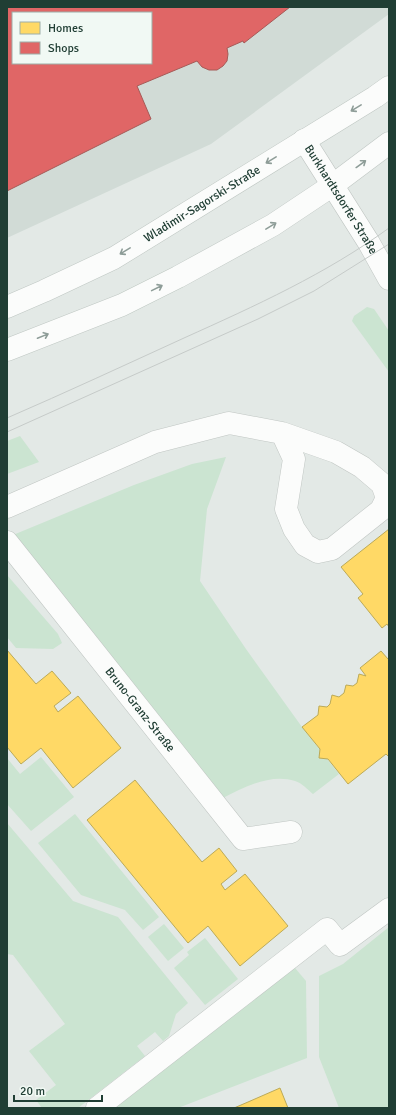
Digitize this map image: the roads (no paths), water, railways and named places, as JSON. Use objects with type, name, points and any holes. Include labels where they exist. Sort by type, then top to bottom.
[{"type":"street","name":"Wladimir-Sagorski-Straße","points":[[7,307],[114,258],[389,87]]},
{"type":"street","name":"Burkhardtsdorfer Straße","points":[[304,140],[369,242],[389,279]]},
{"type":"street","points":[[7,350],[122,304],[178,277],[273,225],[333,185],[389,143]]},
{"type":"street","points":[[7,507],[155,442],[229,423],[282,433],[336,452],[362,467],[382,484],[387,498],[381,510],[332,549],[318,552],[305,545],[294,530],[286,509],[294,459],[282,433]]},
{"type":"street","name":"Bruno-Granz-Straße","points":[[7,542],[243,839],[291,832]]},
{"type":"street","points":[[97,1108],[327,929],[340,945],[389,909]]},
{"type":"tram line","points":[[7,418],[237,314],[290,288],[365,245],[389,228]]},
{"type":"tram line","points":[[7,432],[258,319],[314,291],[389,244]]}]
